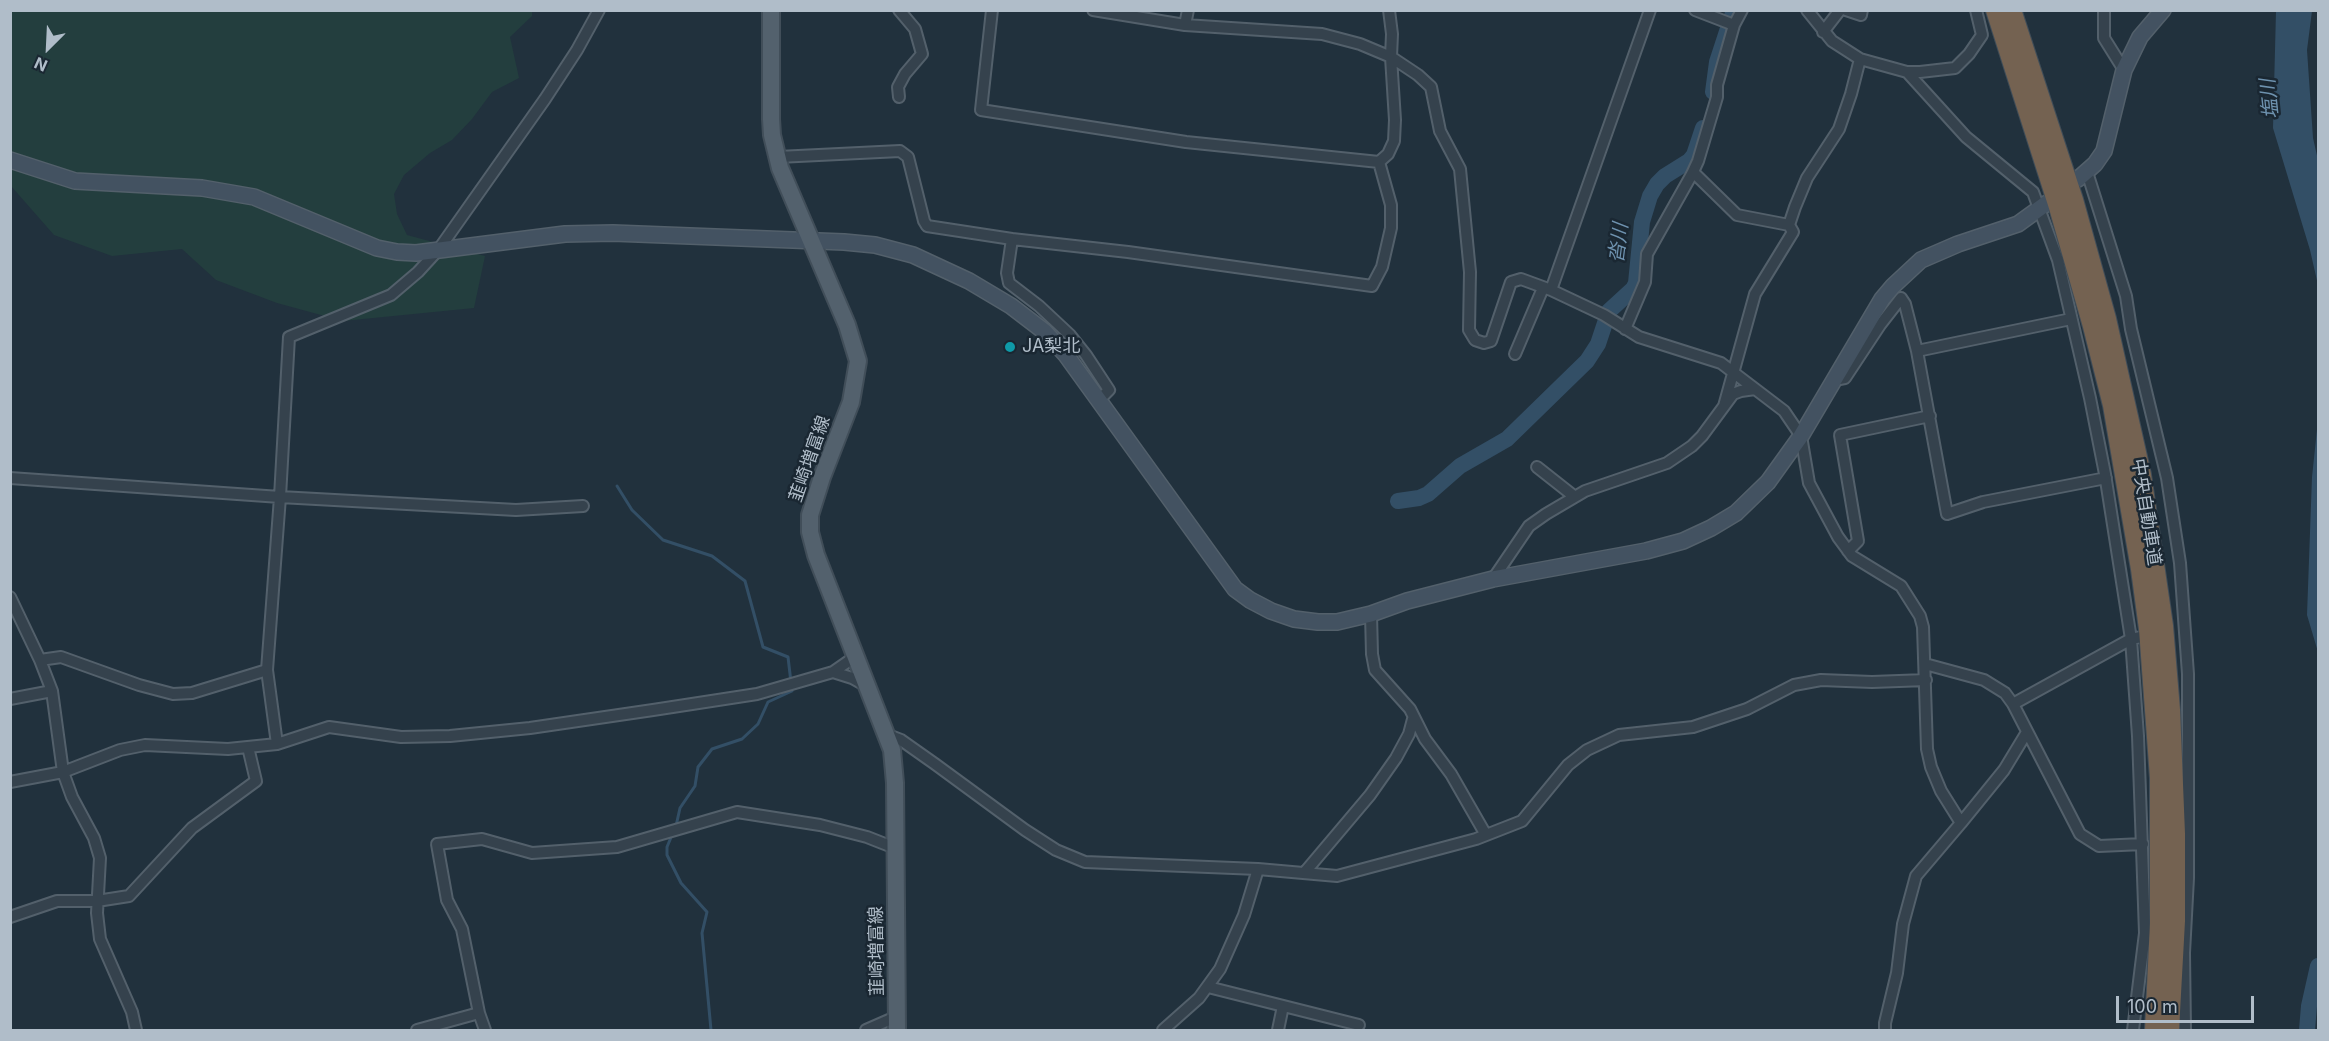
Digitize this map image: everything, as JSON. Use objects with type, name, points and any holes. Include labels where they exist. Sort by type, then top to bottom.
[{"type":"highway","name":"中央自動車道","points":[[1996,10],[2060,207],[2093,326],[2113,405],[2140,558],[2149,629],[2160,778],[2160,923],[2155,1030]]},
{"type":"highway","name":"中央自動車道","points":[[2011,10],[2076,211],[2106,319],[2141,475],[2160,603],[2170,710],[2175,921],[2169,1030]]},
{"type":"main road","name":"韮崎増富線","points":[[771,10],[771,119],[780,168],[848,325],[858,361],[851,402],[810,515],[810,532],[816,555],[892,750],[895,783],[898,1023]]},
{"type":"street","points":[[277,744],[267,670],[289,337],[392,295],[418,272],[439,249],[545,99],[577,50],[599,10]]},
{"type":"street","points":[[899,10],[915,29],[922,54],[905,74],[898,87],[899,97]]},
{"type":"street","points":[[992,10],[981,110],[1186,142],[1379,162],[1388,154],[1394,141],[1392,34],[1389,10]]},
{"type":"street","points":[[1093,10],[1185,24],[1323,34],[1360,44],[1391,57],[1431,87],[1440,131],[1460,169],[1468,240],[1468,317],[1472,336],[1484,343],[1491,341],[1511,282],[1521,279],[1607,317],[1639,337],[1721,363],[1784,411],[1801,435],[1809,483],[1838,537],[1852,556],[1901,585],[1920,616],[1923,627],[1928,749],[1931,767],[1941,791],[1961,823]]},
{"type":"street","points":[[1185,24],[1188,10]]},
{"type":"street","points":[[1515,354],[1547,289],[1650,10]]},
{"type":"street","points":[[1695,10],[1734,25]]},
{"type":"street","points":[[1626,329],[1645,282],[1647,254],[1693,172],[1709,126],[1717,97],[1717,85],[1734,25],[1742,10]]},
{"type":"street","points":[[1807,10],[1832,41],[1860,58],[1906,72],[1955,68],[1983,35],[1976,10]]},
{"type":"street","points":[[1823,32],[1840,10]]},
{"type":"street","points":[[1846,10],[1861,15],[1862,10]]},
{"type":"street","points":[[2104,10],[2104,38],[2124,70]]},
{"type":"street","points":[[2163,10],[2140,37],[2124,70],[2104,152],[2082,176],[2126,296],[2131,329],[2167,478],[2180,563],[2188,674],[2185,1030]]},
{"type":"street","points":[[1789,225],[1807,178],[1839,129],[1860,58]]},
{"type":"street","points":[[1906,72],[1966,137],[2033,192],[2043,207],[2058,260],[2106,478],[2136,638],[2145,933],[2133,1030]]},
{"type":"street","points":[[778,157],[900,151],[908,157],[927,226],[1372,286],[1382,267],[1391,228],[1391,205],[1379,162]]},
{"type":"street","points":[[10,160],[75,181],[201,188],[254,197],[377,248],[416,253],[565,234],[613,233],[813,240],[875,245],[894,249],[934,263],[969,281],[1011,306],[1045,332],[1066,355],[1100,400],[1235,589],[1271,612],[1294,618],[1336,622],[1493,579],[1646,551],[1683,541],[1711,528],[1736,513],[1760,491],[1801,435],[1882,299],[1893,286],[1915,265],[1935,254],[2018,224],[2043,207]]},
{"type":"street","points":[[1693,172],[1737,215],[1789,225],[1793,232],[1755,294],[1724,406]]},
{"type":"street","points":[[1012,239],[1007,273],[1009,283],[1071,335],[1109,390],[1100,400]]},
{"type":"street","points":[[1834,380],[1845,378],[1901,298],[1905,304],[1917,351],[1947,514],[1983,502],[2106,478]]},
{"type":"street","points":[[1917,351],[2071,319]]},
{"type":"street","points":[[1493,579],[1529,526],[1585,491],[1667,463],[1697,441],[1733,394],[1741,390],[1755,389]]},
{"type":"street","points":[[1848,551],[1858,541],[1840,435],[1930,416]]},
{"type":"street","points":[[1537,467],[1575,497]]},
{"type":"street","points":[[10,478],[280,497],[516,510],[583,506]]},
{"type":"street","points":[[10,597],[52,691],[63,772],[72,797],[94,837],[100,858],[96,913],[100,939],[132,1012],[136,1030]]},
{"type":"street","points":[[1371,614],[1372,654],[1375,670],[1410,709],[1413,719],[1450,774],[1486,835]]},
{"type":"street","points":[[2172,633],[2185,631]]},
{"type":"street","points":[[2013,704],[2136,638]]},
{"type":"street","points":[[10,782],[63,772],[120,750],[145,745],[228,749],[277,744],[329,727],[401,737],[450,736],[530,728],[757,694],[833,672],[856,656]]},
{"type":"street","points":[[40,660],[61,657],[139,685],[173,694],[192,693],[267,670]]},
{"type":"street","points":[[1925,663],[1984,680],[2005,693],[2013,704],[2080,834],[2099,846],[2143,843]]},
{"type":"street","points":[[833,672],[852,678],[868,687]]},
{"type":"street","points":[[888,735],[901,740],[1056,850],[1085,862],[1258,869],[1337,876],[1486,835],[1522,821],[1536,807],[1568,765],[1587,750],[1619,735],[1693,726],[1747,709],[1794,686],[1821,680],[1872,682],[1926,680]]},
{"type":"street","points":[[10,699],[52,691]]},
{"type":"street","points":[[1305,872],[1383,777],[1405,742],[1413,719]]},
{"type":"street","points":[[1885,1030],[1897,973],[1903,924],[1916,876],[2004,770],[2027,732]]},
{"type":"street","points":[[10,918],[57,900],[97,901],[129,896],[192,828],[256,781],[248,747]]},
{"type":"street","points":[[485,1030],[479,1013],[462,929],[447,900],[437,844],[482,839],[532,853],[617,847],[737,812],[820,825],[867,837],[895,848]]},
{"type":"street","points":[[1163,1030],[1186,1012],[1208,987],[1233,941],[1244,915],[1258,869]]},
{"type":"street","points":[[1208,987],[1359,1025]]},
{"type":"street","points":[[1278,1030],[1283,1006]]},
{"type":"street","points":[[417,1030],[479,1013]]},
{"type":"street","points":[[866,1030],[898,1023]]},
{"type":"green space","points":[[10,11],[532,11],[532,16],[510,37],[519,78],[492,92],[472,119],[452,140],[430,153],[404,175],[394,194],[397,214],[407,235],[485,256],[474,308],[343,321],[277,303],[216,280],[182,249],[112,256],[54,235],[11,186]]},
{"type":"water","points":[[2276,11],[2312,11],[2307,50],[2313,138],[2318,160],[2318,285],[2310,250],[2273,128]]},
{"type":"water","points":[[2318,420],[2318,652],[2307,615],[2312,477]]},
{"type":"waterway","name":"沓川","points":[[1713,92],[1717,62],[1734,10]]},
{"type":"waterway","name":"沓川","points":[[1398,501],[1419,498],[1428,494],[1460,466],[1507,439],[1587,361],[1598,344],[1609,311],[1633,289],[1636,283],[1642,222],[1650,196],[1665,176],[1689,161],[1694,155],[1703,128]]},
{"type":"waterway","points":[[617,486],[632,510],[663,540],[712,556],[745,581],[763,647],[788,657],[792,691],[768,702],[758,724],[742,739],[712,749],[698,767],[695,786],[680,808],[676,826]]},
{"type":"waterway","points":[[672,835],[667,847],[667,855],[681,883],[707,912],[702,933],[711,1030]]},
{"type":"waterway","name":"塩川","points":[[2307,1030],[2309,1006],[2318,966]]},
{"type":"place","name":"JA梨北","points":[[1010,347]]}]
